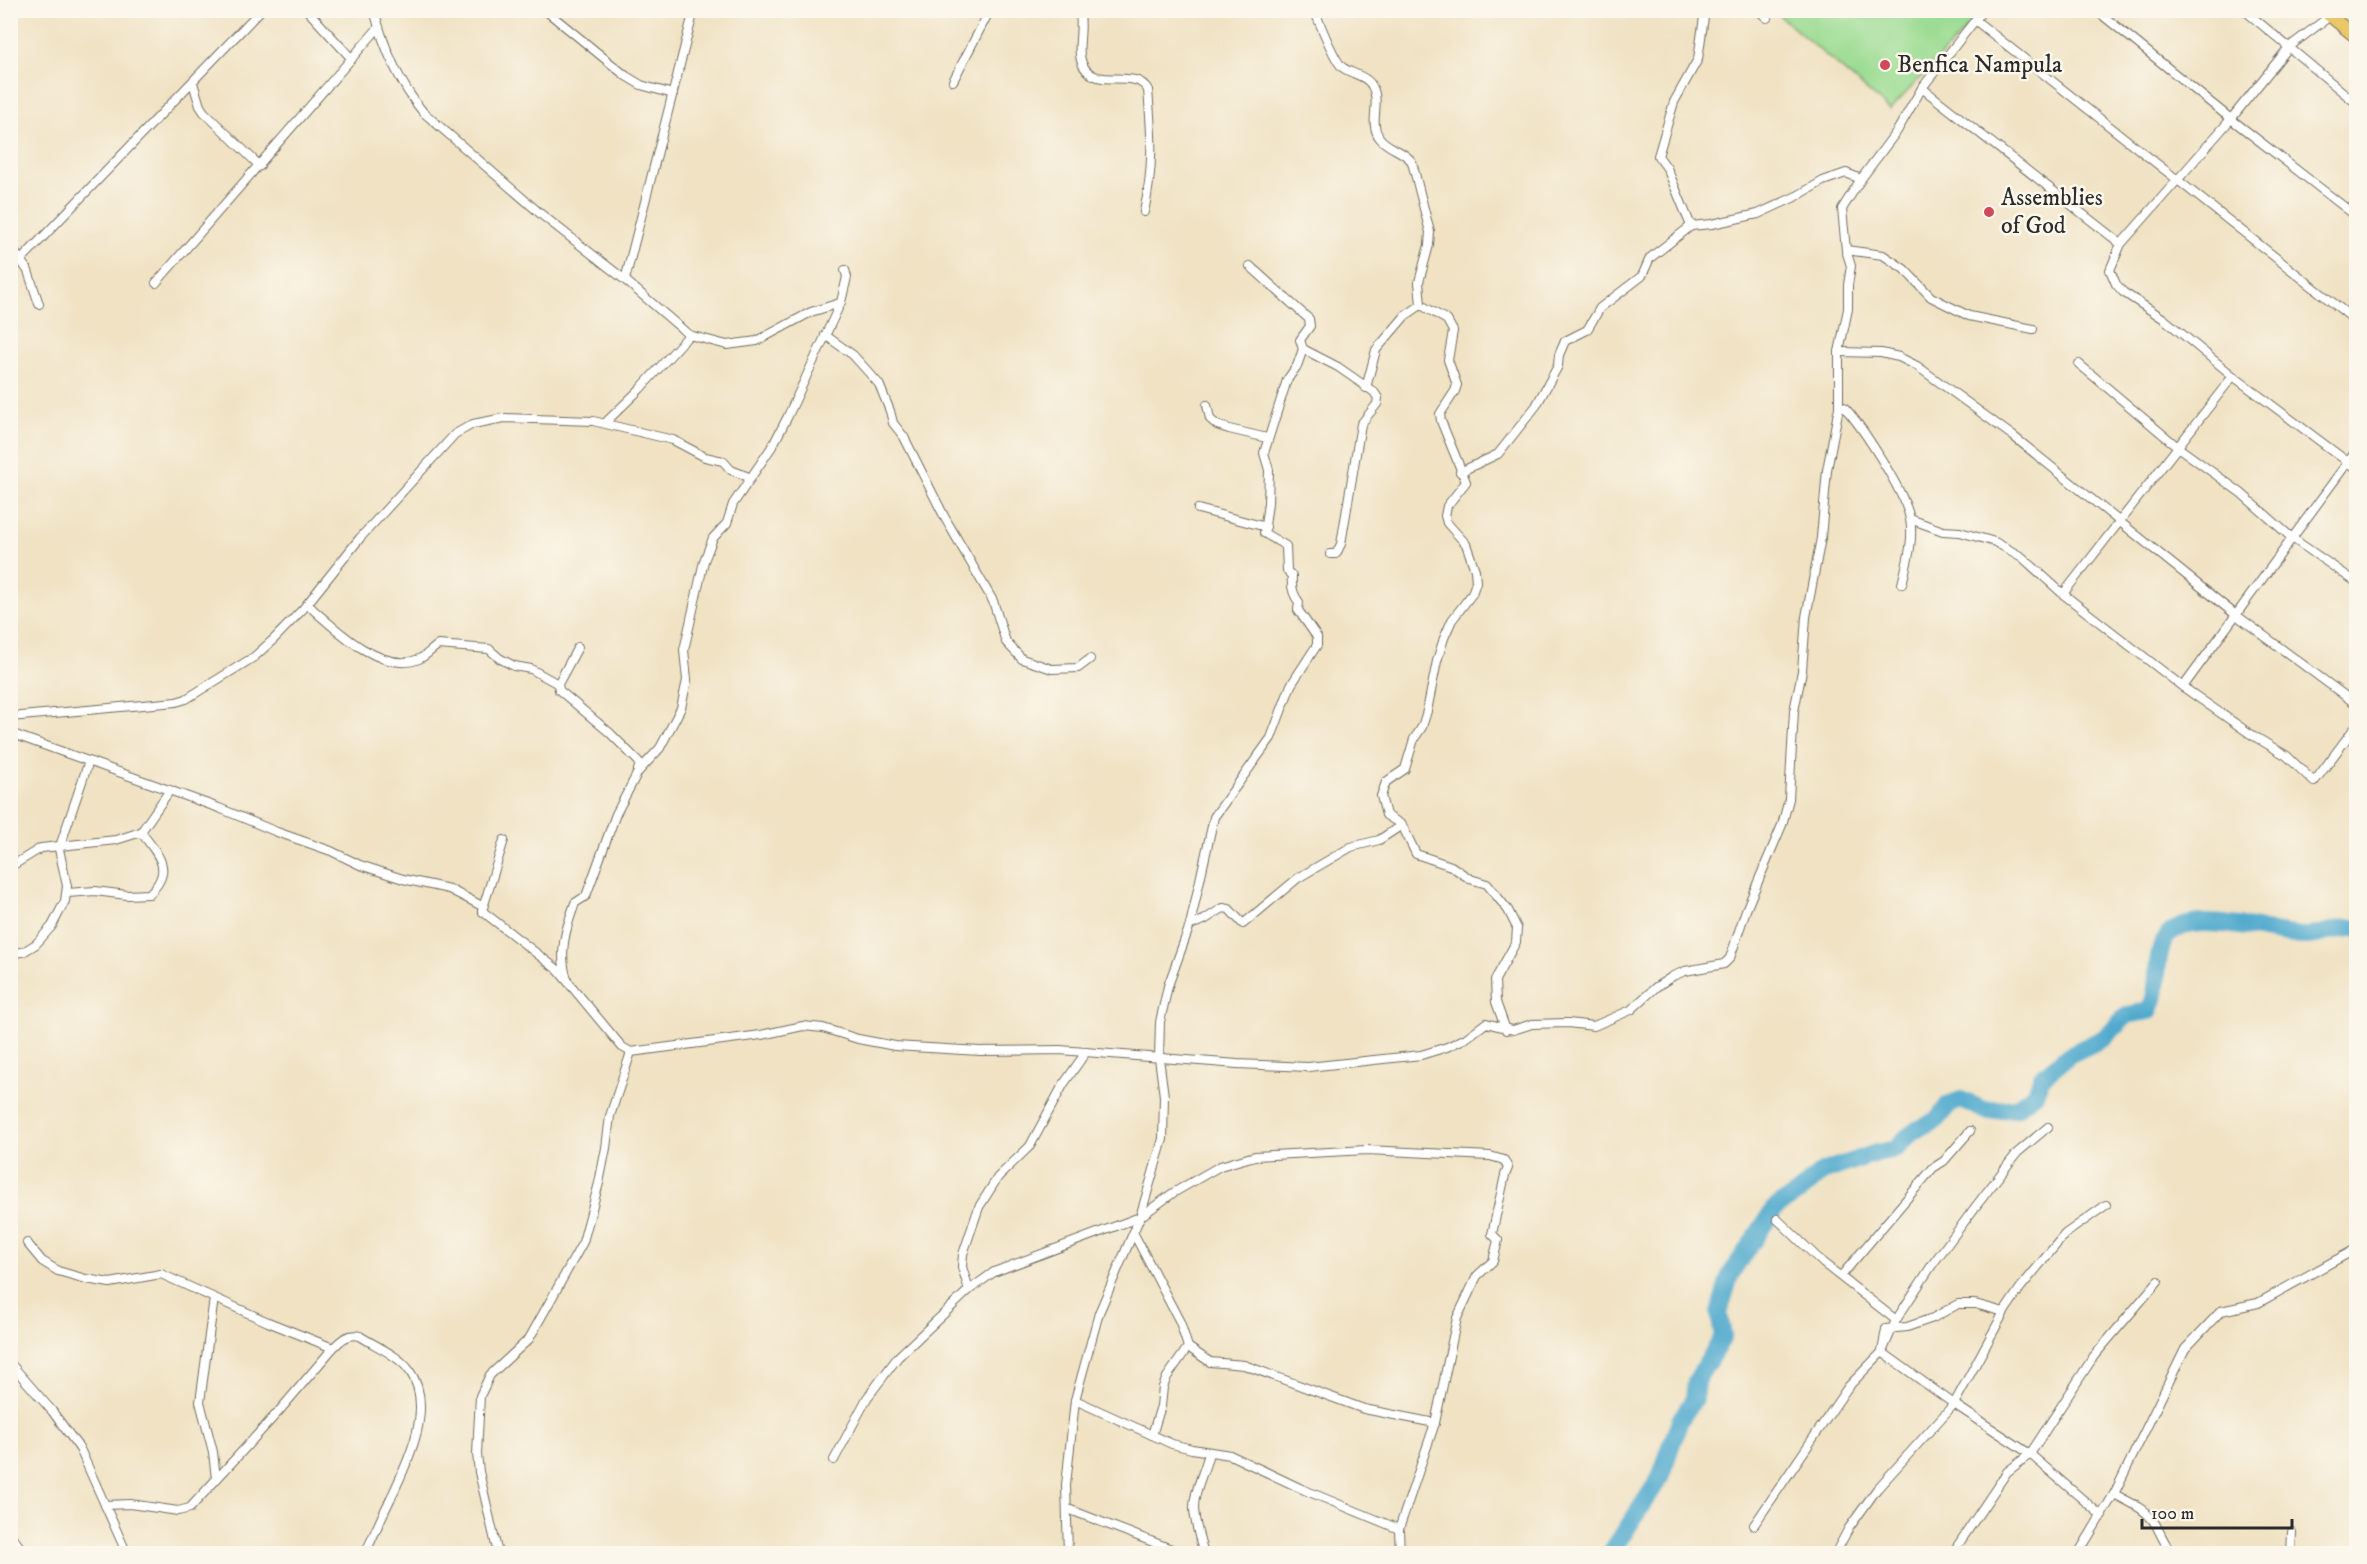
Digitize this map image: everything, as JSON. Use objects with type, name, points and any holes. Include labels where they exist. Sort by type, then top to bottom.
[{"type":"main road","points":[[2326,13],[2356,37]]},
{"type":"street","points":[[21,260],[261,10]]},
{"type":"street","points":[[307,10],[352,59]]},
{"type":"street","points":[[374,10],[395,70],[409,95],[423,112],[542,215],[625,280],[689,335],[727,345],[756,341],[811,312],[841,302]]},
{"type":"street","points":[[545,10],[641,85],[673,94]]},
{"type":"street","points":[[625,280],[694,10]]},
{"type":"street","points":[[953,81],[990,10]]},
{"type":"street","points":[[1079,10],[1082,20],[1080,50],[1084,67],[1096,76],[1141,82],[1148,90],[1153,155],[1144,212]]},
{"type":"street","points":[[1691,226],[1679,202],[1667,168],[1658,156],[1674,102],[1698,59],[1705,10]]},
{"type":"street","points":[[1758,10],[1767,18]]},
{"type":"street","points":[[504,840],[482,906],[484,914],[558,970],[622,1047],[631,1052],[690,1042],[751,1036],[803,1026],[823,1028],[866,1041],[895,1046],[980,1051],[1027,1049],[1086,1052],[1308,1067],[1420,1055],[1447,1047],[1466,1038],[1486,1023],[1506,1030],[1532,1024],[1568,1023],[1594,1026],[1631,1010],[1656,987],[1673,976],[1685,971],[1724,964],[1730,958],[1746,910],[1782,825],[1789,799],[1794,711],[1802,671],[1806,617],[1821,538],[1827,470],[1839,406],[1839,352],[1848,309],[1851,266],[1846,250],[1842,209],[1897,130],[1922,87],[1983,10]]},
{"type":"street","points":[[2096,10],[2356,216]]},
{"type":"street","points":[[2244,10],[2356,103]]},
{"type":"street","points":[[2326,13],[2289,47],[2231,119],[2121,244],[2110,270],[2116,284],[2123,292],[2164,319],[2233,376],[2356,468]]},
{"type":"street","points":[[1317,17],[1341,66],[1371,84],[1376,99],[1375,131],[1381,140],[1392,149],[1405,154],[1412,162],[1430,232],[1418,290],[1421,305],[1447,320],[1453,331],[1448,360],[1457,385],[1440,414],[1460,472],[1466,482],[1447,506],[1445,516],[1447,523],[1466,544],[1476,570],[1476,582],[1472,594],[1452,620],[1444,638],[1425,719],[1414,739],[1405,769],[1386,782],[1381,796],[1386,815],[1402,825],[1416,854],[1451,866],[1470,879],[1487,884],[1508,910],[1517,928],[1516,942],[1495,980],[1496,1002],[1506,1030]]},
{"type":"street","points":[[1975,20],[2356,321]]},
{"type":"street","points":[[156,283],[379,27]]},
{"type":"street","points":[[193,83],[204,112],[260,166]]},
{"type":"street","points":[[1922,87],[2121,244]]},
{"type":"street","points":[[1460,472],[1498,454],[1536,406],[1558,366],[1559,355],[1565,341],[1587,330],[1600,308],[1642,276],[1650,258],[1673,238],[1691,226],[1758,214],[1823,181],[1846,173],[1861,179]]},
{"type":"street","points":[[10,245],[28,271],[39,304]]},
{"type":"street","points":[[1846,250],[1883,255],[1904,269],[1931,297],[1969,316],[2033,329]]},
{"type":"street","points":[[1068,1554],[1066,1485],[1075,1400],[1105,1296],[1134,1234],[1162,1139],[1164,1096],[1159,1058],[1160,1022],[1168,986],[1190,926],[1214,817],[1271,738],[1291,685],[1317,645],[1317,637],[1298,610],[1299,602],[1291,584],[1292,576],[1287,571],[1286,546],[1265,535],[1269,470],[1264,453],[1287,380],[1303,349],[1300,340],[1310,326],[1310,319],[1250,266]]},
{"type":"street","points":[[571,988],[563,957],[570,917],[575,903],[586,896],[616,814],[638,772],[660,748],[681,708],[687,680],[684,650],[704,561],[713,538],[726,523],[733,504],[773,445],[841,302],[847,277],[845,270]]},
{"type":"street","points":[[1366,388],[1376,350],[1405,316],[1421,305]]},
{"type":"street","points":[[605,423],[640,389],[689,335]]},
{"type":"street","points":[[825,335],[853,355],[879,384],[893,423],[904,437],[945,518],[993,601],[1006,642],[1022,659],[1052,669],[1078,668],[1090,659]]},
{"type":"street","points":[[1303,349],[1338,367],[1374,392],[1379,401],[1361,424],[1341,544],[1336,554],[1330,554]]},
{"type":"street","points":[[1839,352],[1881,353],[1899,357],[1917,366],[2013,436],[2236,615],[2356,704]]},
{"type":"street","points":[[2079,364],[2179,447],[2233,487],[2292,538],[2356,582]]},
{"type":"street","points":[[2063,594],[2233,376]]},
{"type":"street","points":[[1207,405],[1209,419],[1217,425],[1268,438]]},
{"type":"street","points":[[1839,406],[1844,407],[1867,436],[1898,490],[1910,519],[1910,545],[1902,584]]},
{"type":"street","points":[[10,717],[44,712],[167,703],[186,699],[263,649],[307,604],[360,538],[455,434],[463,428],[484,421],[504,418],[605,423],[673,440],[705,457],[723,461],[731,470],[751,478]]},
{"type":"street","points":[[2183,687],[2356,451]]},
{"type":"street","points":[[1197,509],[1266,526]]},
{"type":"street","points":[[1910,519],[1943,531],[1960,532],[1995,542],[2022,557],[2063,594],[2183,687],[2249,733],[2287,756],[2314,782],[2356,726]]},
{"type":"street","points":[[307,604],[354,644],[374,656],[398,662],[419,659],[438,645],[489,649],[499,658],[514,666],[531,669],[558,684]]},
{"type":"street","points":[[578,647],[558,684],[559,690],[610,732],[640,763],[638,772]]},
{"type":"street","points":[[10,733],[170,790],[331,851],[360,865],[403,879],[456,891],[482,906]]},
{"type":"street","points":[[10,953],[23,952],[40,939],[52,926],[67,893],[68,886],[59,853],[60,845],[89,761]]},
{"type":"street","points":[[10,867],[41,848],[116,840],[141,832],[170,790]]},
{"type":"street","points":[[1190,926],[1223,908],[1229,909],[1243,924],[1306,873],[1351,847],[1379,840],[1402,825]]},
{"type":"street","points":[[67,893],[94,891],[139,896],[149,894],[161,880],[162,862],[141,832]]},
{"type":"street","points":[[498,1554],[479,1472],[477,1454],[480,1396],[490,1375],[522,1346],[535,1330],[583,1242],[606,1148],[610,1116],[631,1052]]},
{"type":"street","points":[[969,1290],[962,1268],[963,1254],[979,1207],[998,1177],[1030,1146],[1063,1085],[1086,1052]]},
{"type":"street","points":[[1754,1525],[1848,1387],[1882,1352],[1896,1320],[1932,1265],[2017,1153],[2048,1127]]},
{"type":"street","points":[[1841,1276],[1933,1168],[1944,1161],[1970,1131]]},
{"type":"street","points":[[834,1460],[867,1398],[898,1358],[969,1290],[994,1272],[1140,1217],[1173,1193],[1220,1166],[1255,1156],[1367,1150],[1490,1156],[1504,1160],[1508,1168],[1504,1175],[1492,1234],[1498,1240],[1494,1261],[1477,1276],[1457,1318],[1435,1423],[1399,1529],[1400,1554]]},
{"type":"street","points":[[1835,1554],[1877,1489],[1954,1404],[2004,1312],[2021,1287],[2065,1234],[2106,1205]]},
{"type":"street","points":[[1777,1219],[1823,1263],[1896,1320]]},
{"type":"street","points":[[1134,1234],[1180,1322],[1188,1347],[1210,1362],[1244,1365],[1364,1409],[1435,1423]]},
{"type":"street","points":[[27,1243],[49,1266],[86,1280],[119,1283],[161,1274],[268,1322],[333,1348]]},
{"type":"street","points":[[2078,1554],[2114,1494],[2185,1349],[2221,1311],[2258,1303],[2356,1249]]},
{"type":"street","points":[[1952,1554],[2007,1472],[2030,1454],[2094,1356],[2158,1281]]},
{"type":"street","points":[[214,1298],[200,1402],[213,1452],[216,1479]]},
{"type":"street","points":[[1882,1352],[1886,1329],[1907,1327],[1933,1318],[1958,1304],[1975,1304],[2004,1312]]},
{"type":"street","points":[[105,1505],[130,1504],[185,1510],[195,1504],[333,1348],[349,1336],[360,1336],[405,1365],[410,1371],[418,1396],[420,1414],[417,1434],[408,1462],[365,1554]]},
{"type":"street","points":[[1152,1435],[1167,1377],[1188,1347]]},
{"type":"street","points":[[1882,1352],[1954,1404],[2030,1454],[2102,1516]]},
{"type":"street","points":[[10,1363],[52,1411],[80,1449],[127,1554]]},
{"type":"street","points":[[1075,1400],[1172,1444],[1230,1455],[1302,1489],[1399,1529]]},
{"type":"street","points":[[1204,1554],[1194,1507],[1209,1452]]},
{"type":"street","points":[[2114,1494],[2145,1511],[2172,1554]]},
{"type":"street","points":[[1068,1509],[1184,1554]]},
{"type":"street","points":[[2291,1554],[2292,1532]]},
{"type":"street","points":[[10,1534],[25,1554]]},
{"type":"green space","name":"Benfica Nampula","points":[[1774,11],[1983,11],[1890,110]]},
{"type":"waterway","points":[[1610,1554],[1660,1478],[1680,1420],[1694,1399],[1696,1381],[1723,1337],[1719,1313],[1730,1275],[1775,1208],[1798,1193],[1822,1172],[1876,1153],[1896,1149],[1911,1133],[1938,1119],[1948,1105],[1961,1100],[1987,1111],[2016,1108],[2035,1094],[2042,1077],[2069,1055],[2104,1038],[2127,1015],[2149,1011],[2155,995],[2160,951],[2163,943],[2173,931],[2189,925],[2208,923],[2307,936],[2356,928]]},
{"type":"place","name":"Benfica Nampula","points":[[1885,65]]},
{"type":"place","name":"Assemblies of God","points":[[1989,212]]}]
